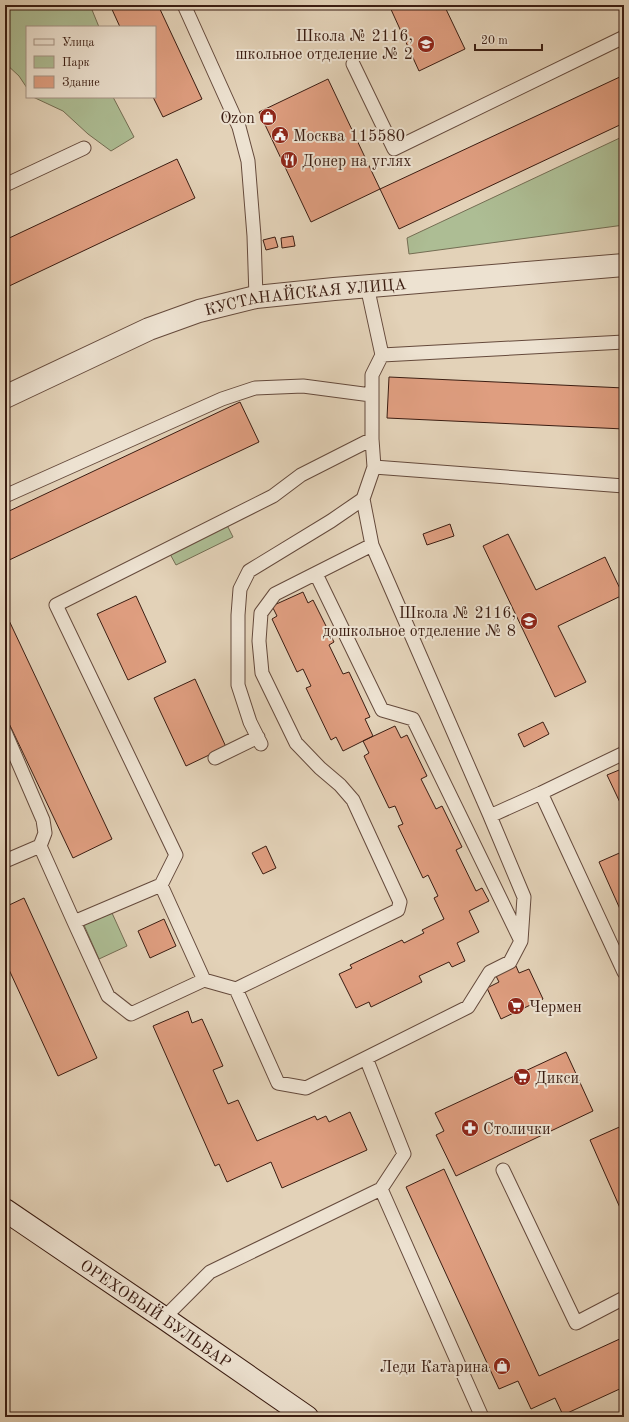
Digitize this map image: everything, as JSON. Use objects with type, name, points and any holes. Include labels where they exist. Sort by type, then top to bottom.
[{"type":"street","name":"КУСТАНАЙСКАЯ УЛИЦА","points":[[5,397],[149,329],[199,311],[256,297],[367,286],[624,265]]},
{"type":"street","name":"ОРЕХОВЫЙ БУЛЬВАР","points":[[5,1210],[307,1417]]},
{"type":"lane","points":[[184,5],[239,127],[248,161],[254,236],[256,297]]},
{"type":"lane","points":[[353,64],[394,149],[624,38]]},
{"type":"lane","points":[[5,185],[84,148]]},
{"type":"lane","points":[[236,989],[278,1084],[306,1088],[468,1007],[490,972],[510,962],[521,942],[524,897],[372,545],[363,499],[374,467],[371,395],[372,375],[382,355],[367,286]]},
{"type":"lane","points":[[382,355],[624,342]]},
{"type":"lane","points":[[5,496],[222,399],[255,388],[303,386],[371,395]]},
{"type":"lane","points":[[74,922],[161,885],[176,855],[56,605],[273,496],[301,475],[372,438]]},
{"type":"lane","points":[[374,467],[624,486]]},
{"type":"lane","points":[[215,758],[259,740],[250,722],[238,684],[238,615],[240,589],[249,571],[331,521],[363,499]]},
{"type":"lane","points":[[5,732],[44,820],[45,833],[40,846],[108,996],[131,1014],[204,980],[236,989],[398,910],[400,902],[353,800],[340,785],[320,768],[296,743],[262,674],[259,641],[261,613],[275,594],[372,545]]},
{"type":"lane","points":[[316,574],[382,710],[413,719],[508,912],[521,942]]},
{"type":"lane","points":[[490,816],[624,753]]},
{"type":"lane","points":[[541,793],[624,972]]},
{"type":"lane","points":[[5,861],[40,846]]},
{"type":"lane","points":[[161,885],[204,980]]},
{"type":"lane","points":[[164,1318],[210,1272],[381,1189],[404,1154],[366,1058]]},
{"type":"lane","points":[[503,1170],[576,1323],[624,1298]]},
{"type":"lane","points":[[381,1189],[482,1417]]},
{"type":"green space","points":[[5,5],[90,5],[99,26],[26,26],[26,86],[19,76],[5,63]]},
{"type":"green space","points":[[35,98],[114,98],[134,137],[111,151],[88,134],[63,111]]},
{"type":"green space","points":[[624,136],[624,225],[409,254],[407,238]]},
{"type":"green space","points":[[227,525],[233,537],[176,565],[170,554]]},
{"type":"green space","points":[[112,913],[127,946],[99,959],[84,925]]},
{"type":"building","points":[[110,5],[158,5],[202,99],[163,117],[154,98],[156,98],[156,26],[120,26]]},
{"type":"building","points":[[389,5],[444,5],[465,49],[419,71]]},
{"type":"building","points":[[624,75],[624,123],[399,229],[380,189]]},
{"type":"building","points":[[328,79],[380,189],[311,222],[259,112]]},
{"type":"building","points":[[177,159],[195,198],[5,288],[5,240]]},
{"type":"building","points":[[293,236],[295,246],[282,248],[281,238]]},
{"type":"building","points":[[275,237],[278,247],[266,250],[263,240]]},
{"type":"building","points":[[389,377],[624,388],[624,429],[387,418]]},
{"type":"building","points":[[240,402],[259,442],[5,562],[5,513]]},
{"type":"building","points":[[450,524],[454,536],[427,545],[423,534]]},
{"type":"building","points":[[508,534],[536,590],[605,557],[623,595],[558,626],[586,682],[555,697],[483,546]]},
{"type":"building","points":[[303,592],[308,603],[313,600],[334,642],[329,645],[343,674],[349,672],[370,717],[365,719],[373,736],[343,751],[336,737],[331,740],[306,688],[311,686],[303,669],[297,672],[272,619],[277,616],[272,606]]},
{"type":"building","points":[[136,596],[166,662],[128,680],[97,614]]},
{"type":"building","points":[[5,612],[112,839],[73,858],[5,715]]},
{"type":"building","points":[[195,679],[226,747],[186,766],[154,698]]},
{"type":"building","points":[[543,722],[549,734],[524,747],[518,734]]},
{"type":"building","points":[[395,726],[401,738],[407,735],[427,776],[421,779],[436,809],[442,806],[462,847],[456,850],[476,891],[482,888],[489,901],[469,911],[479,932],[457,943],[465,961],[452,967],[449,962],[419,976],[422,982],[371,1007],[369,1002],[356,1008],[339,974],[352,968],[350,965],[402,940],[404,943],[424,933],[422,930],[444,919],[434,898],[438,896],[428,875],[423,878],[398,826],[403,824],[395,806],[389,808],[364,756],[369,753],[363,741]]},
{"type":"building","points":[[624,768],[624,811],[607,775]]},
{"type":"building","points":[[266,846],[276,868],[263,874],[252,853]]},
{"type":"building","points":[[624,851],[624,918],[599,862]]},
{"type":"building","points":[[24,898],[97,1058],[58,1076],[5,961],[5,907]]},
{"type":"building","points":[[164,919],[176,946],[150,958],[138,931]]},
{"type":"building","points":[[516,966],[519,973],[529,969],[543,999],[501,1019],[487,988],[499,982],[496,976]]},
{"type":"building","points":[[188,1011],[192,1023],[202,1019],[223,1066],[213,1070],[228,1104],[238,1100],[257,1141],[315,1116],[317,1120],[326,1116],[329,1122],[350,1112],[367,1150],[282,1188],[271,1162],[227,1182],[219,1164],[215,1166],[153,1026]]},
{"type":"building","points":[[566,1052],[593,1111],[456,1176],[436,1135],[444,1131],[435,1113]]},
{"type":"building","points":[[624,1125],[624,1209],[621,1210],[590,1140]]},
{"type":"building","points":[[444,1169],[539,1376],[624,1337],[624,1387],[563,1415],[555,1398],[531,1409],[518,1381],[499,1389],[406,1187]]},
{"type":"place","name":"Школа № 2116, школьное отделение № 2","points":[[426,44]]},
{"type":"place","name":"Ozon","points":[[268,117]]},
{"type":"place","name":"Москва 115580","points":[[280,135]]},
{"type":"place","name":"Донер на углях","points":[[289,160]]},
{"type":"place","name":"Школа № 2116, дошкольное отделение № 8","points":[[529,621]]},
{"type":"place","name":"Чермен","points":[[516,1006]]},
{"type":"place","name":"Дикси","points":[[522,1077]]},
{"type":"place","name":"Столички","points":[[470,1128]]},
{"type":"place","name":"Леди Катарина","points":[[502,1366]]}]
